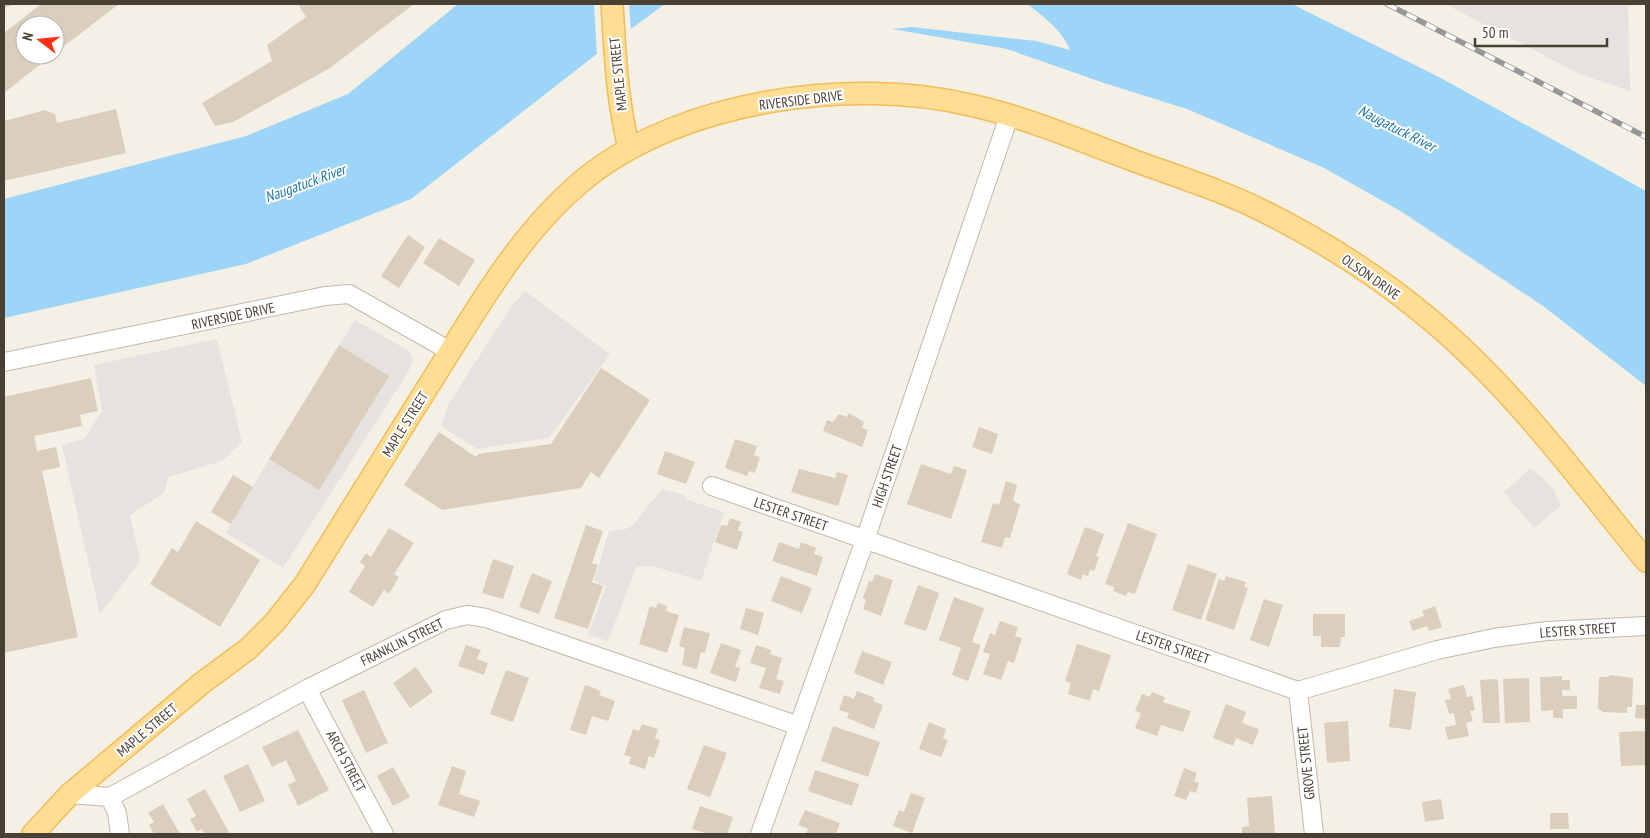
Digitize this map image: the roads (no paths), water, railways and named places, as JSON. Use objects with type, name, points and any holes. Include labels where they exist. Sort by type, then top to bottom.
[{"type":"main road","name":"MAPLE STREET","points":[[70,794],[202,683],[248,649],[275,622],[305,584],[450,351],[534,226],[565,195],[592,173],[629,148],[622,120],[616,78],[612,4]]},
{"type":"main road","name":"RIVERSIDE DRIVE","points":[[629,148],[681,125],[755,105],[824,94],[912,96],[968,104],[1009,116]]},
{"type":"main road","name":"OLSON DRIVE","points":[[1009,116],[1262,210],[1328,247],[1376,279],[1430,319],[1488,371],[1568,462],[1646,562]]},
{"type":"main road","points":[[33,834],[70,794]]},
{"type":"street","name":"HIGH STREET","points":[[760,834],[865,540],[1009,116]]},
{"type":"street","name":"RIVERSIDE DRIVE","points":[[4,362],[325,296],[350,294],[450,351]]},
{"type":"street","name":"LESTER STREET","points":[[712,486],[1298,691],[1437,650],[1494,638],[1547,631],[1646,626]]},
{"type":"street","name":"FRANKLIN STREET","points":[[110,796],[307,689],[446,620],[476,616],[799,726]]},
{"type":"street","name":"ARCH STREET","points":[[307,689],[384,834]]},
{"type":"street","name":"GROVE STREET","points":[[1298,691],[1314,834]]},
{"type":"street","points":[[70,794],[110,796],[117,813],[120,834]]},
{"type":"water","name":"Naugatuck River","points":[[458,4],[665,4],[598,53],[411,199],[246,264],[4,318],[4,199],[246,136],[348,94]]},
{"type":"water","name":"Naugatuck River","points":[[1027,4],[1292,4],[1437,76],[1646,191],[1646,386],[1543,306],[1402,212],[1324,168],[1187,109],[1104,83],[1007,49],[892,29],[912,27],[1036,41],[1070,50],[1057,30]]},
{"type":"railway","points":[[1387,4],[1646,137]]}]
